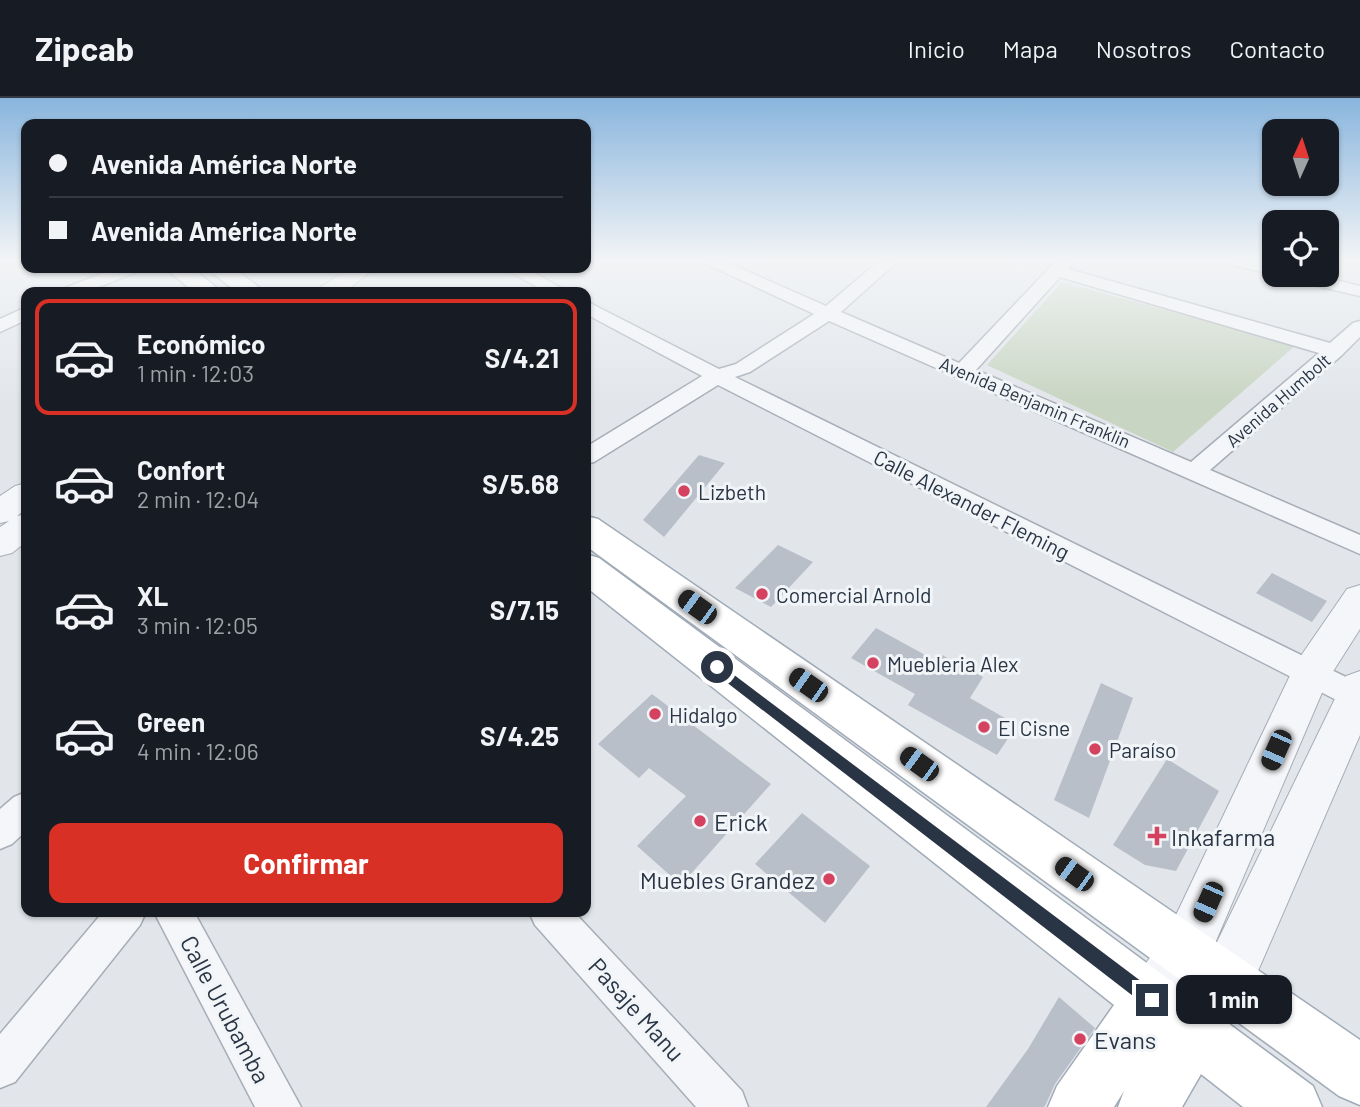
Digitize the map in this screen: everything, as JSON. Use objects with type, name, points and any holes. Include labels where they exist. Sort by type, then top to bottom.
[{"type":"main road","points":[[591,532],[1360,1075]]},
{"type":"main road","points":[[591,571],[1292,1107]]},
{"type":"main road","points":[[1078,1107],[1173,1017]]},
{"type":"main road","points":[[1148,1107],[1173,1017]]},
{"type":"street","name":"Avenida Benjamin Franklin","points":[[819,308],[1360,545]]},
{"type":"street","points":[[591,454],[718,376],[743,368],[836,308]]},
{"type":"street","points":[[963,371],[1022,308]]},
{"type":"street","points":[[1197,308],[1335,351]]},
{"type":"street","name":"Calle Alexander Fleming","points":[[591,309],[718,376],[1310,674],[1358,694]]},
{"type":"street","points":[[0,326],[21,316]]},
{"type":"street","name":"Avenida Humbolt","points":[[1195,471],[1360,327]]},
{"type":"street","points":[[0,512],[21,497]]},
{"type":"street","points":[[0,544],[21,529]]},
{"type":"street","points":[[1205,967],[1310,674],[1360,599]]},
{"type":"street","points":[[1173,1017],[1205,967],[1358,694]]},
{"type":"street","points":[[0,832],[21,813]]},
{"type":"street","points":[[0,1067],[123,917]]},
{"type":"street","name":"Calle Urubamba","points":[[176,917],[279,1107]]},
{"type":"street","name":"Pasaje Manu","points":[[553,917],[726,1107]]},
{"type":"green space","points":[[1038,308],[1159,308],[1296,345],[1173,452],[987,365]]},
{"type":"building","name":"Lizbeth","points":[[699,455],[725,463],[664,537],[643,520]]},
{"type":"building","points":[[778,545],[813,562],[771,607],[735,588]]},
{"type":"building","points":[[1272,573],[1327,601],[1312,622],[1256,593]]},
{"type":"building","points":[[876,628],[938,662],[942,655],[983,677],[970,698],[1017,725],[997,755],[908,705],[915,694],[851,658]]},
{"type":"building","name":"Paraíso","points":[[1101,683],[1133,698],[1089,818],[1054,800]]},
{"type":"building","points":[[652,694],[771,784],[681,885],[637,846],[686,796],[649,768],[639,778],[598,744]]},
{"type":"building","name":"Inkafarma","points":[[1167,759],[1219,791],[1176,871],[1145,865],[1113,845]]},
{"type":"building","points":[[802,813],[870,866],[825,923],[755,864]]},
{"type":"building","points":[[1059,997],[1095,1028],[1055,1084],[1046,1104],[1044,1107],[986,1107],[1028,1049]]},
{"type":"place","name":"Lizbeth","points":[[684,491]]},
{"type":"place","name":"Comercial Arnold","points":[[762,594]]},
{"type":"place","name":"Muebleria Alex","points":[[873,663]]},
{"type":"place","name":"Hidalgo","points":[[655,714]]},
{"type":"place","name":"El Cisne","points":[[984,727]]},
{"type":"place","name":"Paraíso","points":[[1095,749]]},
{"type":"place","name":"Erick","points":[[700,821]]},
{"type":"place","name":"Inkafarma","points":[[1157,836]]},
{"type":"place","name":"Muebles Grandez","points":[[829,879]]},
{"type":"place","name":"Evans","points":[[1080,1039]]},
{"type":"route","points":[[717,667],[1152,1000]]}]
